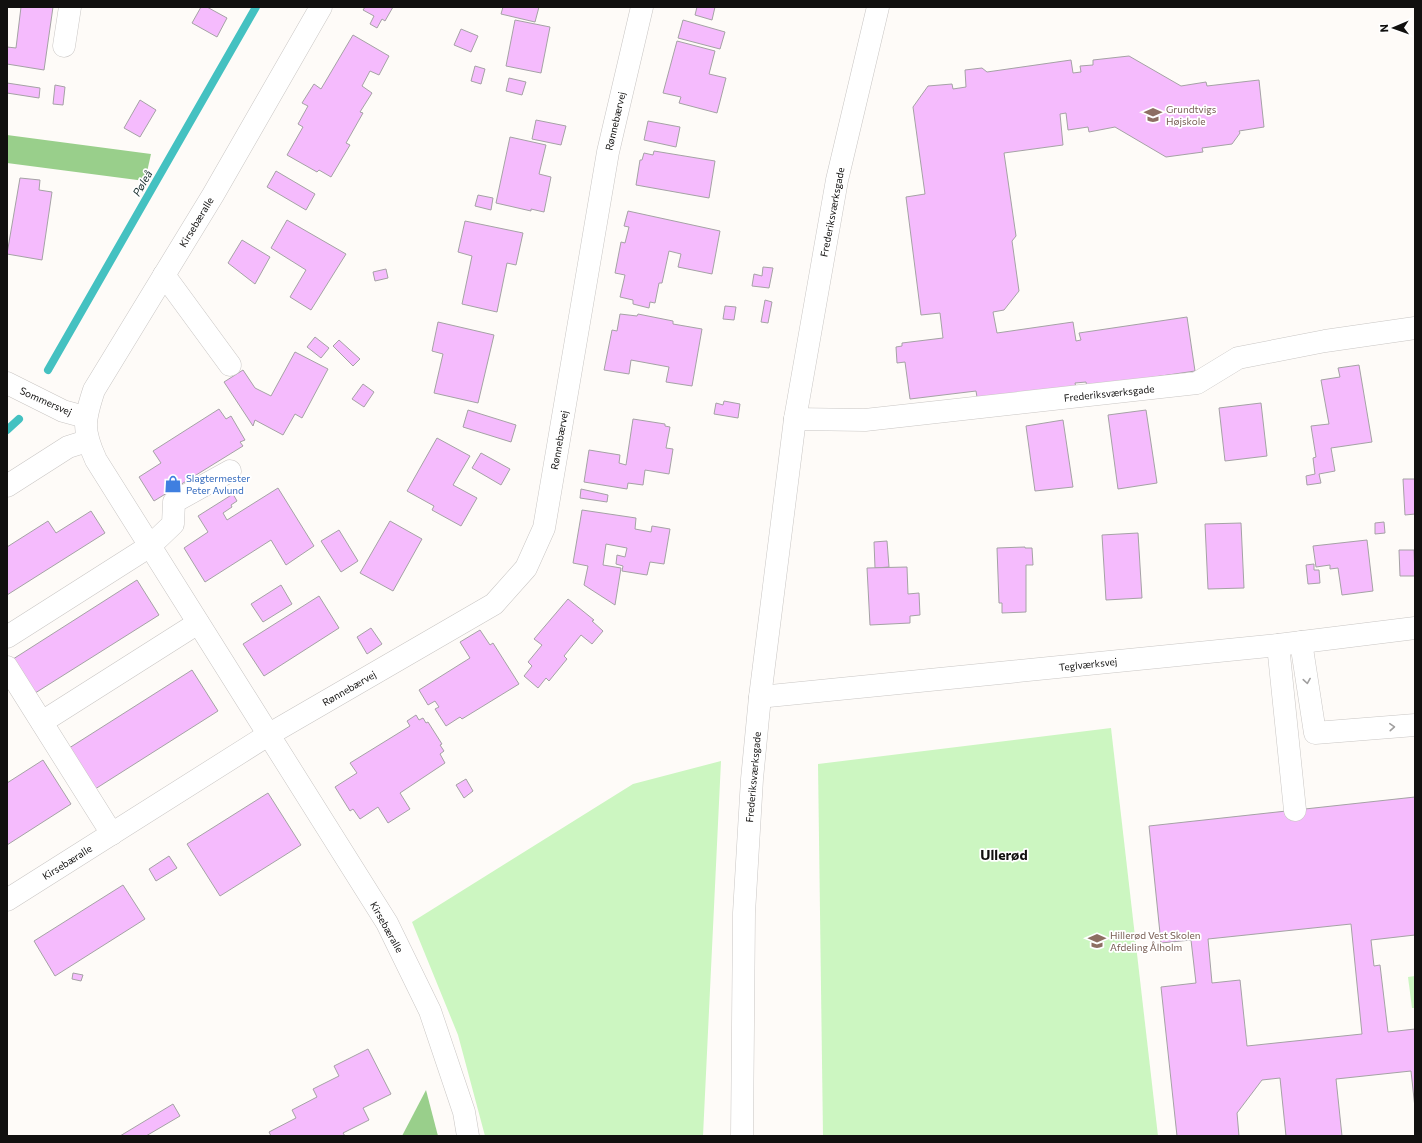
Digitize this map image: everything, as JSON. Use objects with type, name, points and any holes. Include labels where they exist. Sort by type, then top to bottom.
[{"type":"street","points":[[64,46],[70,7]]},
{"type":"street","name":"Kirsebæralle","points":[[321,7],[213,195],[94,390],[85,417],[87,441],[96,460],[387,923],[430,1011],[464,1112],[468,1136]]},
{"type":"street","name":"Rønnebærvej","points":[[268,734],[494,604],[526,568],[544,528],[608,152],[642,7]]},
{"type":"street","name":"Frederiksværksgade","points":[[742,1136],[744,913],[752,779],[760,697],[795,419],[837,180],[878,7]]},
{"type":"street","points":[[164,275],[230,365]]},
{"type":"street","name":"Frederiksværksgade","points":[[795,419],[865,420],[1197,383],[1238,358],[1325,341],[1415,328]]},
{"type":"street","name":"Sommersvej","points":[[7,383],[63,411],[85,417]]},
{"type":"street","points":[[7,486],[68,447],[87,441]]},
{"type":"street","points":[[7,636],[150,546],[173,524],[174,502],[230,471]]},
{"type":"street","points":[[42,722],[198,623]]},
{"type":"street","name":"Teglværksvej","points":[[760,697],[1278,645],[1415,628]]},
{"type":"street","points":[[1301,642],[1315,733],[1415,726]]},
{"type":"street","points":[[1278,645],[1295,810]]},
{"type":"street","points":[[7,668],[112,834]]},
{"type":"street","name":"Kirsebæralle","points":[[7,900],[268,734]]},
{"type":"green space","points":[[7,135],[151,154],[145,181],[7,163]]},
{"type":"green space","points":[[1111,728],[1158,1136],[823,1136],[818,764]]},
{"type":"green space","points":[[721,761],[703,1136],[485,1136],[458,1035],[412,922],[633,784]]},
{"type":"green space","points":[[1415,976],[1415,1008],[1412,1008],[1408,977]]},
{"type":"green space","points":[[426,1090],[438,1136],[402,1136]]},
{"type":"building","points":[[21,7],[53,7],[44,70],[7,64],[7,47],[16,48]]},
{"type":"building","points":[[201,7],[207,7],[227,18],[217,37],[192,23]]},
{"type":"building","points":[[365,7],[393,7],[385,21],[382,19],[377,28],[370,24],[374,16],[363,10]]},
{"type":"building","points":[[503,7],[539,7],[535,22],[501,14]]},
{"type":"building","points":[[697,7],[715,7],[712,20],[695,15]]},
{"type":"building","points":[[515,20],[550,27],[541,73],[506,66]]},
{"type":"building","points":[[683,20],[725,32],[720,49],[678,38]]},
{"type":"building","points":[[461,29],[478,36],[471,52],[454,45]]},
{"type":"building","points":[[353,35],[389,56],[379,75],[370,71],[362,86],[372,93],[360,112],[363,113],[346,143],[350,145],[331,177],[319,170],[317,172],[287,155],[303,127],[298,124],[308,106],[302,103],[314,84],[321,89]]},
{"type":"building","points":[[677,41],[715,51],[709,74],[726,78],[717,113],[679,103],[681,97],[663,93]]},
{"type":"building","points":[[1129,56],[1181,86],[1206,82],[1207,86],[1259,80],[1264,127],[1239,131],[1240,133],[1232,144],[1202,148],[1203,152],[1166,157],[1115,127],[1089,132],[1088,127],[1068,130],[1066,113],[1060,114],[1063,145],[1004,153],[1016,236],[1012,241],[1019,291],[1004,310],[993,312],[997,333],[1073,322],[1076,341],[1081,340],[1079,333],[1187,317],[1195,371],[1087,387],[1086,382],[1075,383],[1076,388],[978,403],[976,391],[910,399],[905,362],[897,363],[896,347],[902,346],[902,343],[943,338],[940,313],[921,315],[906,197],[925,194],[913,107],[928,86],[952,84],[953,89],[966,87],[965,70],[982,68],[987,72],[1071,60],[1073,73],[1081,72],[1080,66],[1093,65],[1093,60]]},
{"type":"building","points":[[475,66],[485,69],[481,84],[471,81]]},
{"type":"building","points":[[509,78],[526,82],[522,95],[506,91]]},
{"type":"building","points":[[7,83],[40,88],[39,98],[7,93]]},
{"type":"building","points":[[55,85],[65,87],[63,105],[53,104]]},
{"type":"building","points":[[140,100],[156,110],[140,137],[124,128]]},
{"type":"building","points":[[536,120],[566,126],[561,145],[532,139]]},
{"type":"building","points":[[648,121],[680,127],[676,147],[644,140]]},
{"type":"building","points":[[510,137],[546,145],[539,174],[551,177],[544,212],[531,209],[531,211],[496,203]]},
{"type":"building","points":[[654,151],[715,161],[709,198],[636,185],[640,160],[642,160],[644,153],[653,155]]},
{"type":"building","points":[[276,171],[315,194],[306,210],[267,187]]},
{"type":"building","points":[[20,178],[40,180],[39,190],[52,192],[42,260],[7,254]]},
{"type":"building","points":[[478,195],[493,198],[491,210],[475,206]]},
{"type":"building","points":[[628,211],[720,231],[712,274],[678,267],[681,254],[669,251],[662,283],[659,283],[655,303],[650,302],[649,308],[633,304],[633,300],[620,297],[625,275],[615,273],[621,242],[625,243],[629,227],[624,226]]},
{"type":"building","points":[[287,220],[346,254],[311,310],[290,297],[306,270],[271,248]]},
{"type":"building","points":[[465,221],[523,233],[516,265],[507,263],[497,312],[462,304],[472,256],[458,252]]},
{"type":"building","points":[[242,240],[270,257],[255,284],[228,263]]},
{"type":"building","points":[[763,267],[773,268],[769,288],[752,286],[754,274],[762,276]]},
{"type":"building","points":[[386,269],[388,278],[375,281],[373,272]]},
{"type":"building","points":[[765,300],[772,302],[768,323],[761,322]]},
{"type":"building","points":[[725,306],[736,307],[734,320],[723,319]]},
{"type":"building","points":[[620,314],[637,316],[638,314],[673,321],[673,324],[702,329],[692,386],[666,382],[669,367],[631,360],[629,374],[604,370],[612,330],[617,331]]},
{"type":"building","points":[[438,322],[494,335],[478,403],[434,393],[443,354],[432,351]]},
{"type":"building","points":[[315,337],[329,348],[321,358],[307,347]]},
{"type":"building","points":[[339,340],[360,359],[353,366],[333,346]]},
{"type":"building","points":[[295,352],[328,369],[302,418],[295,414],[283,435],[255,420],[253,426],[224,382],[243,370],[255,388],[271,396]]},
{"type":"building","points":[[1359,365],[1372,442],[1331,448],[1335,471],[1319,474],[1321,483],[1307,485],[1306,476],[1315,474],[1313,458],[1316,457],[1311,426],[1329,424],[1321,380],[1340,377],[1338,368]]},
{"type":"building","points":[[363,384],[374,392],[364,407],[352,399]]},
{"type":"building","points":[[724,401],[740,404],[738,418],[714,414],[716,403],[723,405]]},
{"type":"building","points":[[1261,403],[1267,456],[1225,461],[1219,408]]},
{"type":"building","points":[[219,409],[226,419],[231,416],[245,440],[240,442],[243,446],[154,501],[139,477],[161,463],[153,451]]},
{"type":"building","points":[[468,410],[516,425],[511,442],[463,427]]},
{"type":"building","points":[[1146,410],[1157,483],[1118,489],[1108,415]]},
{"type":"building","points":[[633,419],[665,424],[665,426],[670,427],[666,448],[673,449],[669,474],[645,470],[643,485],[628,483],[627,489],[584,482],[589,450],[620,455],[619,463],[626,465]]},
{"type":"building","points":[[1063,420],[1073,487],[1035,491],[1026,426]]},
{"type":"building","points":[[437,438],[470,456],[453,485],[477,498],[461,526],[432,510],[434,506],[407,491]]},
{"type":"building","points":[[481,453],[510,469],[501,485],[472,468]]},
{"type":"building","points":[[1403,479],[1415,479],[1415,514],[1405,515]]},
{"type":"building","points":[[278,488],[314,546],[286,565],[271,540],[205,582],[184,548],[208,532],[198,516],[233,494],[237,501],[231,505],[232,507],[223,513],[227,520]]},
{"type":"building","points":[[581,489],[608,495],[607,502],[580,498]]},
{"type":"building","points":[[582,510],[636,518],[635,529],[651,532],[652,526],[670,529],[664,564],[650,562],[647,575],[622,571],[623,566],[616,564],[617,555],[625,557],[627,548],[606,544],[603,565],[621,568],[615,605],[584,585],[588,566],[573,563]]},
{"type":"building","points":[[91,511],[105,533],[7,595],[7,547],[48,521],[56,533]]},
{"type":"building","points":[[390,521],[422,539],[393,591],[360,573]]},
{"type":"building","points":[[1384,522],[1385,533],[1375,534],[1375,523]]},
{"type":"building","points":[[1241,523],[1244,588],[1208,589],[1205,524]]},
{"type":"building","points":[[339,530],[358,561],[341,572],[321,541]]},
{"type":"building","points":[[1138,533],[1142,598],[1106,600],[1102,535]]},
{"type":"building","points":[[1367,540],[1373,591],[1342,595],[1338,568],[1330,569],[1330,565],[1316,567],[1313,546]]},
{"type":"building","points":[[887,541],[889,567],[875,568],[874,542]]},
{"type":"building","points":[[997,548],[1032,548],[1033,565],[1026,565],[1026,612],[1002,613],[1002,603],[999,603]]},
{"type":"building","points":[[1399,550],[1414,550],[1415,576],[1400,576]]},
{"type":"building","points":[[1314,564],[1314,570],[1319,570],[1320,583],[1308,584],[1306,565]]},
{"type":"building","points":[[907,567],[908,594],[919,593],[920,615],[910,616],[910,623],[870,625],[867,568]]},
{"type":"building","points":[[137,580],[159,615],[32,695],[10,661]]},
{"type":"building","points":[[281,585],[292,604],[263,622],[251,604]]},
{"type":"building","points":[[319,596],[339,628],[264,676],[243,644]]},
{"type":"building","points":[[568,599],[594,620],[592,621],[603,631],[592,644],[581,635],[564,656],[567,659],[549,681],[546,678],[538,688],[524,676],[532,666],[528,662],[542,645],[534,639]]},
{"type":"building","points":[[371,628],[382,644],[367,654],[357,637]]},
{"type":"building","points":[[480,630],[490,645],[493,643],[519,684],[462,719],[460,717],[446,726],[435,709],[439,707],[435,701],[428,705],[419,690],[470,658],[460,642]]},
{"type":"building","points":[[192,670],[218,711],[92,791],[66,750]]},
{"type":"building","points":[[416,715],[419,720],[423,718],[426,723],[428,722],[442,744],[440,745],[444,751],[440,754],[445,763],[400,793],[410,809],[388,823],[378,807],[360,819],[353,809],[350,811],[335,787],[357,773],[350,763],[410,726],[407,721]]},
{"type":"building","points":[[43,760],[71,804],[7,845],[7,783]]},
{"type":"building","points":[[466,779],[473,791],[464,798],[456,785]]},
{"type":"building","points":[[268,793],[301,845],[220,896],[187,844]]},
{"type":"building","points":[[1415,797],[1415,935],[1371,940],[1374,966],[1380,965],[1388,1032],[1415,1029],[1415,1108],[1411,1071],[1336,1079],[1342,1136],[1286,1136],[1280,1078],[1262,1080],[1237,1113],[1239,1136],[1177,1136],[1161,987],[1196,983],[1191,940],[1161,943],[1149,826]],"holes":[[[1351,924],[1362,1034],[1247,1046],[1240,980],[1212,983],[1208,939]]]},
{"type":"building","points":[[169,856],[177,868],[156,881],[149,869]]},
{"type":"building","points":[[123,885],[145,919],[55,976],[34,941]]},
{"type":"building","points":[[73,973],[83,975],[81,981],[72,979]]},
{"type":"building","points":[[368,1049],[391,1094],[363,1108],[369,1120],[343,1133],[345,1136],[271,1136],[269,1132],[296,1118],[292,1110],[317,1097],[313,1089],[339,1076],[334,1066]]},
{"type":"building","points":[[173,1104],[180,1116],[146,1136],[120,1136]]},
{"type":"waterway","name":"Pøleå","points":[[48,370],[256,7]]},
{"type":"waterway","name":"Pøleå","points":[[7,430],[19,419]]},
{"type":"place","name":"Grundtvigs Højskole","points":[[1153,115]]},
{"type":"place","name":"Slagtermester Peter Avlund","points":[[173,484]]},
{"type":"place","name":"Hillerød Vest Skolen Afdeling Ålholm","points":[[1097,941]]},
{"type":"district","name":"Ullerød","points":[[1004,854]]}]
